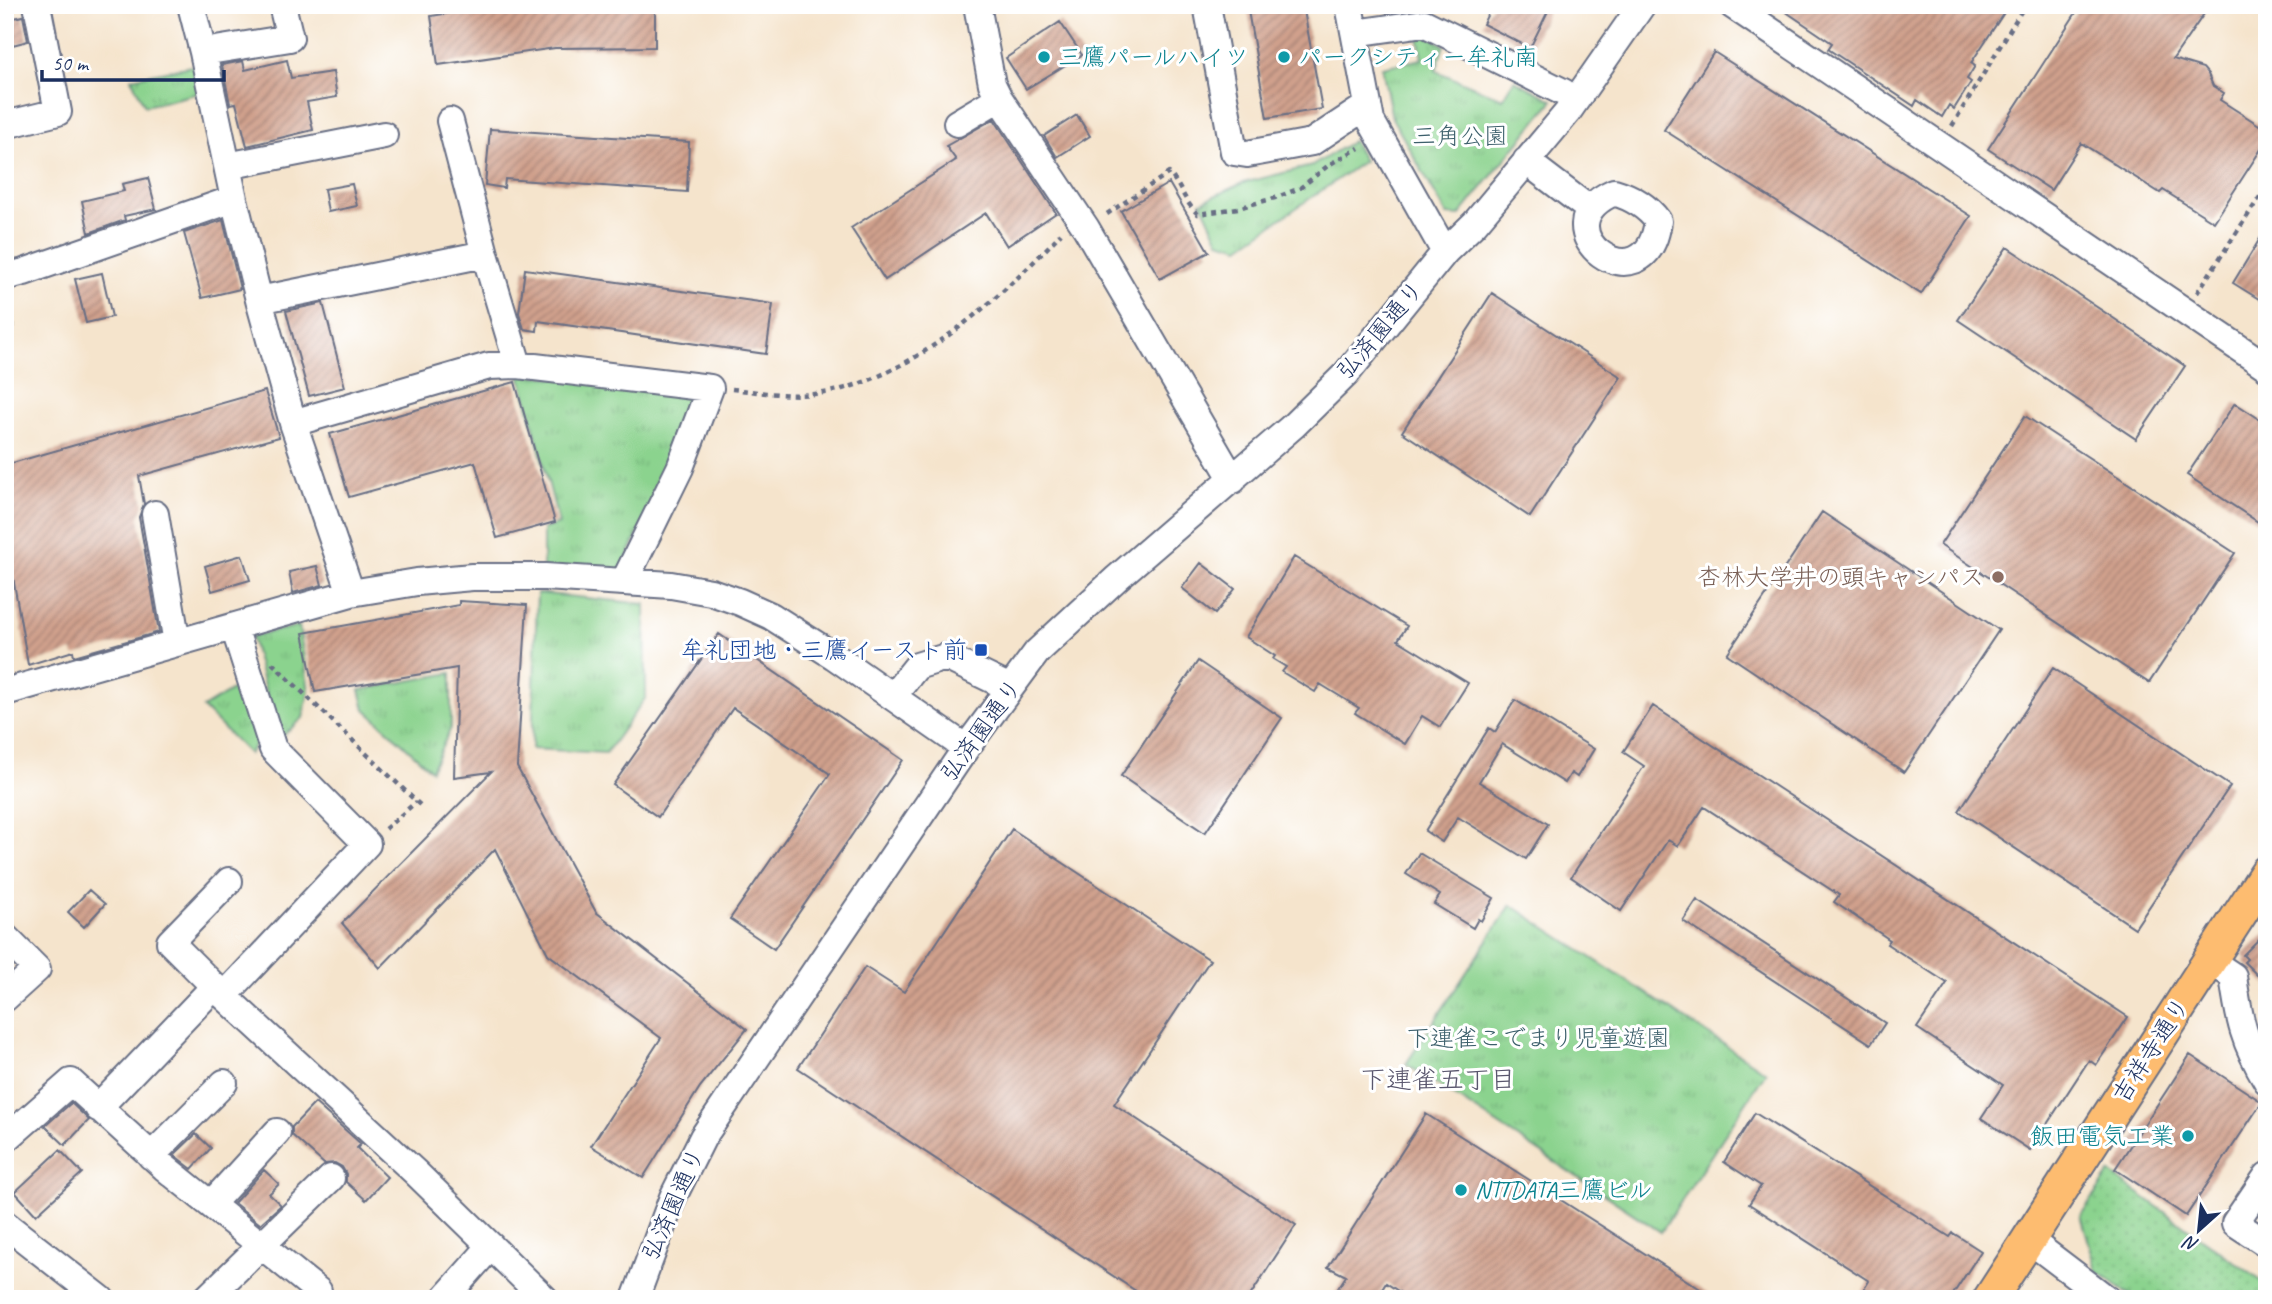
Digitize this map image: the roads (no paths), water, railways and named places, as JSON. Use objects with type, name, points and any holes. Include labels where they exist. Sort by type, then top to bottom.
[{"type":"main road","name":"吉祥寺通り","points":[[1990,1299],[2267,872]]},
{"type":"street","points":[[5,125],[58,112],[37,5]]},
{"type":"street","points":[[191,5],[204,52],[234,199],[293,423],[351,593]]},
{"type":"street","points":[[204,52],[290,38],[282,5]]},
{"type":"street","points":[[976,5],[992,84],[999,98],[1080,220],[1233,480]]},
{"type":"street","points":[[1207,5],[1234,152],[1247,154],[1312,142],[1368,105]]},
{"type":"street","points":[[1349,5],[1371,121],[1445,252]]},
{"type":"street","points":[[1589,209],[1526,161],[1567,113],[1642,5]]},
{"type":"street","points":[[1732,5],[2267,367]]},
{"type":"street","points":[[1355,33],[1424,23],[1563,92]]},
{"type":"street","points":[[957,123],[999,98]]},
{"type":"street","points":[[450,121],[518,365]]},
{"type":"street","points":[[227,166],[384,135]]},
{"type":"street","name":"弘済園通り","points":[[635,1299],[673,1197],[703,1137],[966,748],[1037,652],[1117,578],[1233,480],[1346,374],[1445,252],[1475,223],[1526,161]]},
{"type":"street","points":[[7,286],[234,199]]},
{"type":"street","points":[[260,300],[485,254]]},
{"type":"street","points":[[293,423],[489,366],[518,365],[710,388],[680,468],[624,582]]},
{"type":"street","points":[[155,514],[177,643]]},
{"type":"street","points":[[5,692],[351,593],[417,582],[472,577],[545,577],[671,584],[711,592],[771,616],[893,696],[966,748]]},
{"type":"street","points":[[98,1108],[367,844],[274,749],[234,627]]},
{"type":"street","points":[[893,696],[917,666],[946,657],[1010,688]]},
{"type":"street","points":[[229,881],[170,942],[219,992],[415,1172],[545,1299]]},
{"type":"street","points":[[5,937],[37,969],[5,998]]},
{"type":"street","points":[[2209,960],[2233,976],[2244,1038],[2267,1081]]},
{"type":"street","points":[[5,1140],[71,1082],[151,1156],[318,1291]]},
{"type":"street","points":[[151,1156],[224,1083]]},
{"type":"street","points":[[211,1205],[276,1132]]},
{"type":"street","points":[[2267,1176],[2235,1223],[2267,1244]]},
{"type":"street","points":[[206,1299],[331,1178]]},
{"type":"street","points":[[5,1224],[101,1299]]},
{"type":"street","points":[[2028,1239],[2107,1299]]},
{"type":"street","points":[[444,1299],[491,1246]]},
{"type":"place","name":"三鷹パールハイツ","points":[[1044,57]]},
{"type":"place","name":"パークシティー牟礼南","points":[[1284,57]]},
{"type":"place","name":"杏林大学井の頭キャンパス","points":[[1998,577]]},
{"type":"place","name":"牟礼団地・三鷹イースト前","points":[[981,650]]},
{"type":"place","name":"飯田電気工業","points":[[2188,1136]]},
{"type":"place","name":"NTTDATA三鷹ビル","points":[[1461,1190]]},
{"type":"district","name":"下連雀五丁目","points":[[1438,1079]]},
{"type":"park label","name":"三角公園","points":[[1460,136]]},
{"type":"park label","name":"下連雀こでまり児童遊園","points":[[1538,1038]]}]
